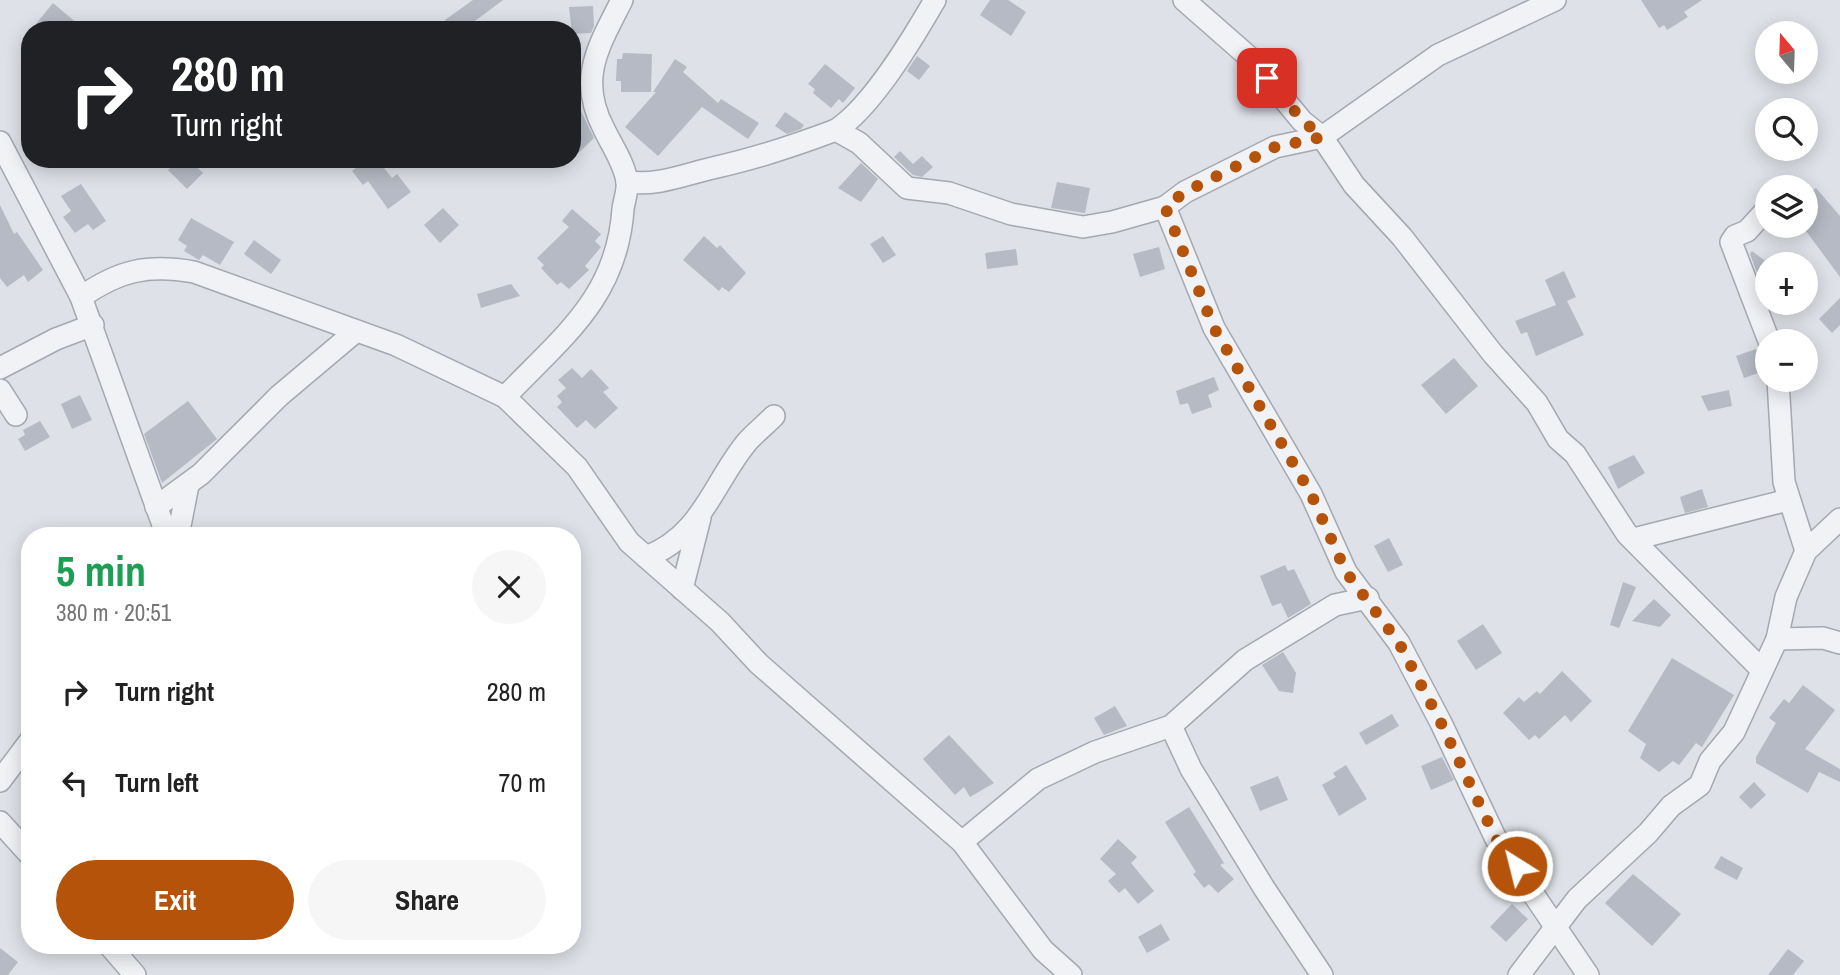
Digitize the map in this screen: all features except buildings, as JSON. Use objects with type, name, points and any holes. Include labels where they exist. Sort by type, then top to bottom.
[{"type":"street","points":[[505,397],[564,339],[588,311],[608,276],[619,248],[627,182],[590,92],[591,68],[622,0]]},
{"type":"street","points":[[627,182],[649,184],[668,181],[752,160],[836,130],[848,122],[894,65],[935,0]]},
{"type":"street","points":[[1184,0],[1249,57],[1303,121],[1322,137],[1354,185],[1402,237],[1493,354],[1536,403],[1558,439],[1575,454],[1627,534],[1684,595],[1762,670]]},
{"type":"street","points":[[836,130],[859,143],[907,188],[949,193],[1011,214],[1083,227],[1112,222],[1165,207],[1185,192],[1275,147],[1322,137],[1438,55],[1555,0]]},
{"type":"street","points":[[0,142],[81,297],[164,527]]},
{"type":"street","points":[[1165,207],[1214,328],[1311,494],[1346,572],[1399,643],[1441,723],[1496,839],[1588,975]]},
{"type":"street","points":[[1755,223],[1747,232],[1735,236],[1731,242],[1732,252],[1764,329]]},
{"type":"street","points":[[81,297],[97,286],[147,267],[194,272],[396,345],[505,397],[576,467],[613,522],[646,557],[720,622],[760,664],[962,842],[1043,950],[1070,975]]},
{"type":"street","points":[[0,368],[56,339],[93,326]]},
{"type":"street","points":[[156,507],[188,485],[279,396],[355,332]]},
{"type":"street","points":[[0,390],[16,415]]},
{"type":"street","points":[[1779,392],[1784,482],[1807,551]]},
{"type":"street","points":[[646,557],[660,552],[700,518],[747,443],[774,416]]},
{"type":"street","points":[[180,527],[188,485]]},
{"type":"street","points":[[1634,539],[1788,500]]},
{"type":"street","points":[[682,589],[700,518]]},
{"type":"street","points":[[1519,975],[1577,899],[1648,833],[1671,806],[1700,785],[1710,761],[1734,732],[1777,639],[1786,597],[1807,551],[1840,519]]},
{"type":"street","points":[[962,842],[1038,779],[1095,752],[1171,726],[1245,660],[1335,605],[1368,598]]},
{"type":"street","points":[[1777,639],[1823,638],[1840,643]]},
{"type":"street","points":[[1171,726],[1191,769],[1264,888],[1322,975]]},
{"type":"street","points":[[0,781],[21,753]]},
{"type":"street","points":[[0,822],[21,845]]},
{"type":"street","points":[[117,954],[135,975]]},
{"type":"route","points":[[1267,78],[1303,121],[1322,137],[1287,142],[1275,147],[1185,192],[1165,207],[1214,328],[1311,494],[1346,572],[1399,643],[1416,681],[1441,723],[1496,839],[1517,866]]}]
